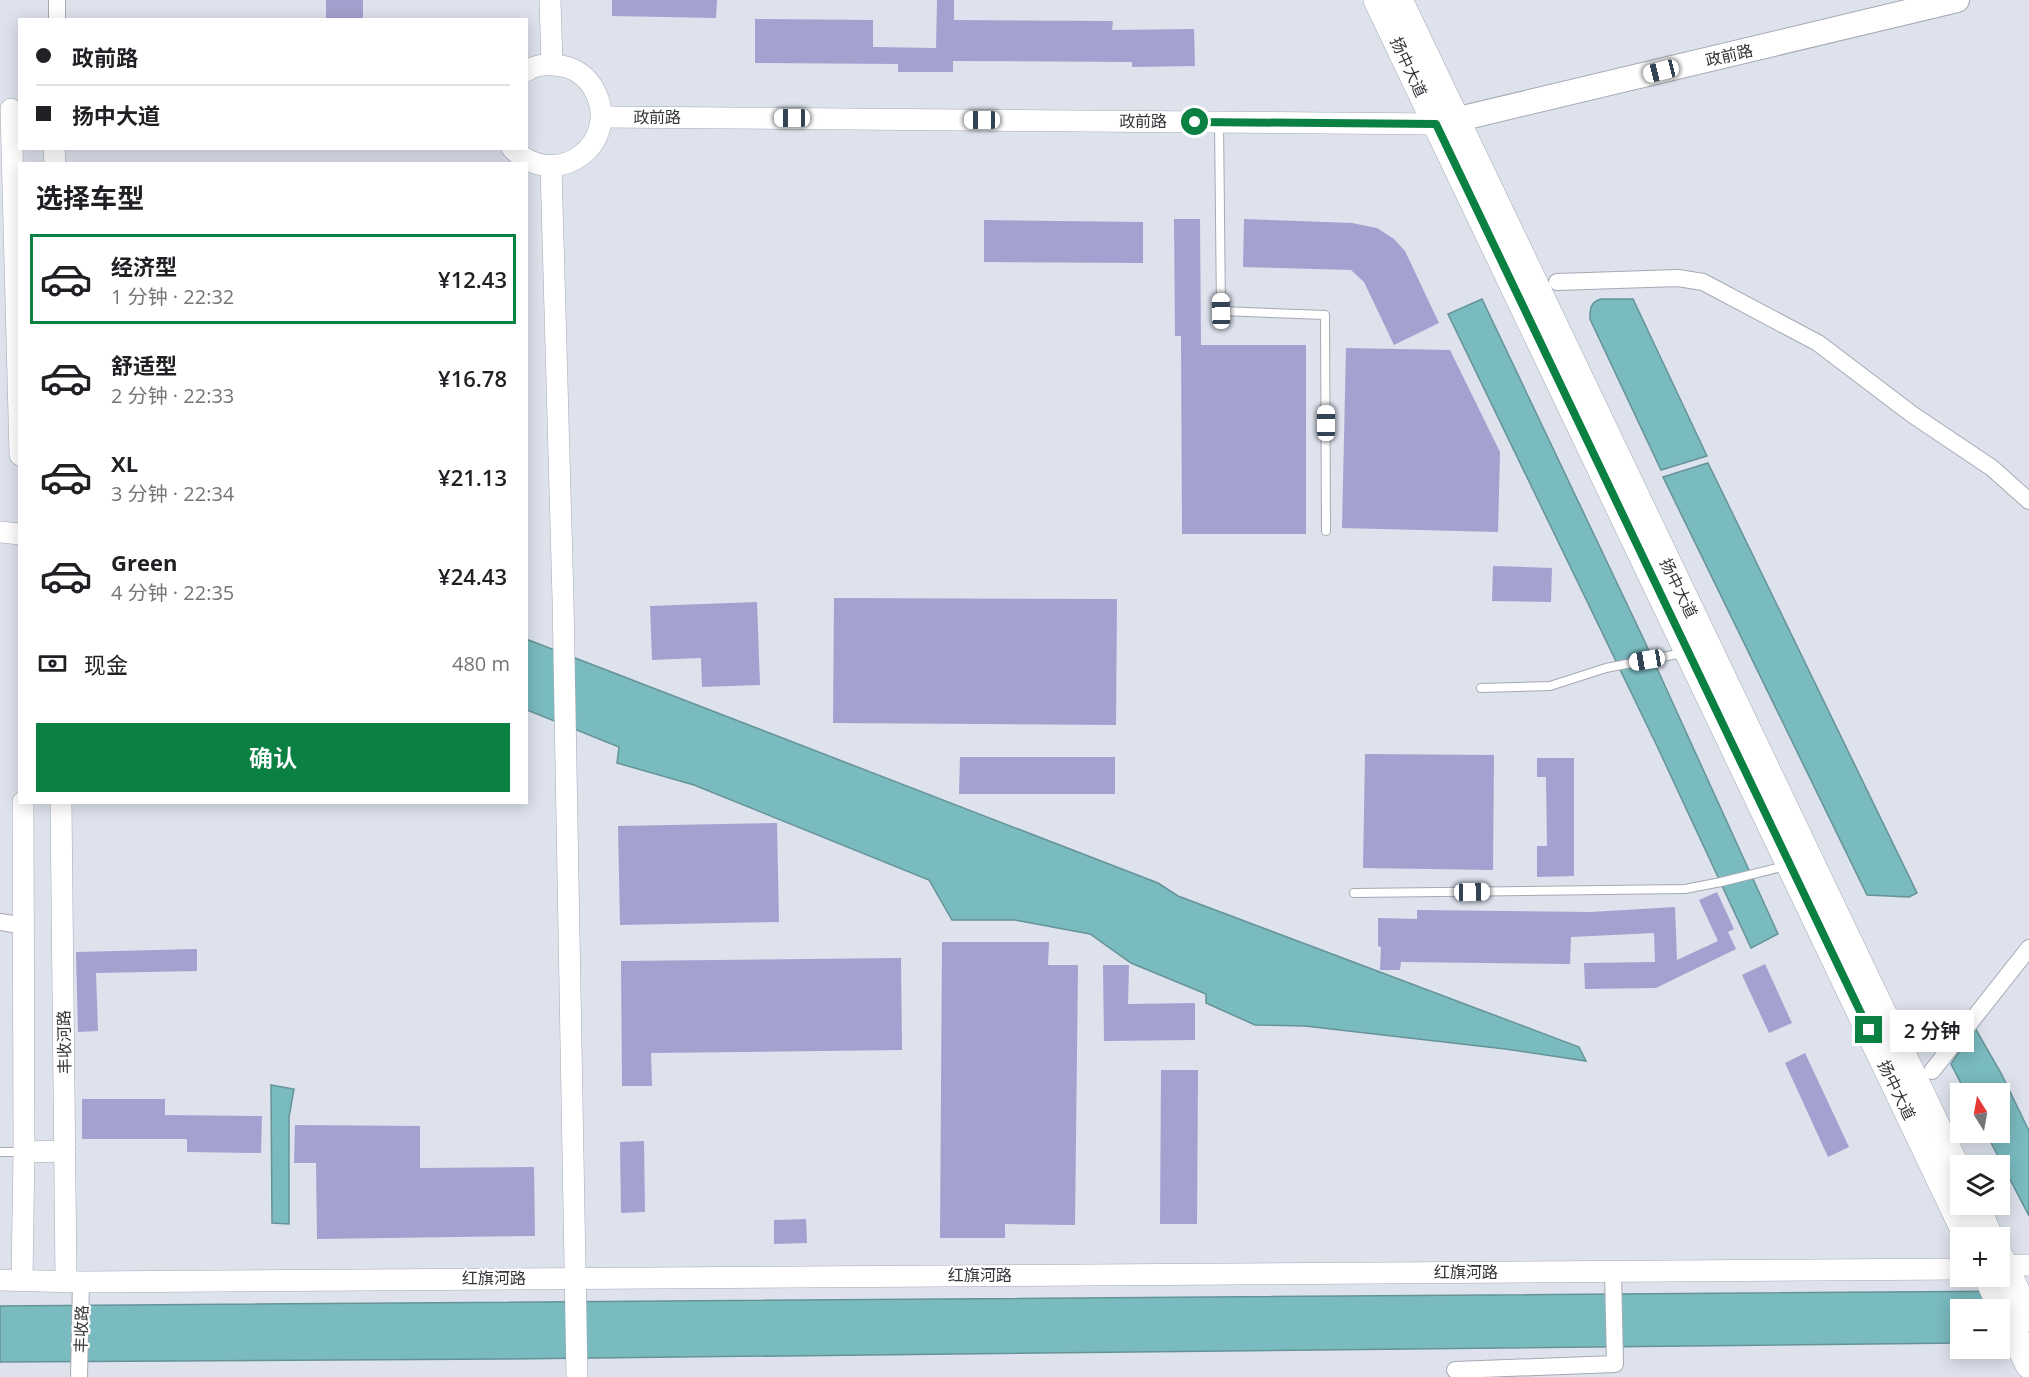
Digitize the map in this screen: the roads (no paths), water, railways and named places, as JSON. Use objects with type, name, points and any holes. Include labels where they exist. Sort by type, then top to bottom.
[{"type":"main road","name":"扬中大道","points":[[1377,0],[1446,122],[1950,1155]]},
{"type":"main road","name":"扬中大道","points":[[1399,0],[1446,122],[1688,652],[1963,1227]]},
{"type":"main road","name":"政前路","points":[[1446,122],[1957,0]]},
{"type":"main road","points":[[2010,1278],[2029,1318]]},
{"type":"main road","points":[[2009,1287],[2029,1365]]},
{"type":"street","points":[[57,0],[57,18]]},
{"type":"street","points":[[550,0],[552,64]]},
{"type":"street","points":[[515,150],[530,162],[550,167],[570,163],[586,152],[598,136],[602,117],[599,97],[588,80],[572,68],[552,64],[528,70]]},
{"type":"street","points":[[10,109],[18,386]]},
{"type":"street","name":"政前路","points":[[602,117],[1446,122]]},
{"type":"street","points":[[550,167],[563,610],[577,1373]]},
{"type":"street","points":[[1557,282],[1678,278],[1703,282],[1818,344],[1913,415],[1992,468],[2029,501]]},
{"type":"street","points":[[0,531],[18,534]]},
{"type":"street","points":[[22,1280],[23,804]]},
{"type":"street","name":"丰收河路","points":[[61,804],[65,1151],[76,1286]]},
{"type":"street","points":[[0,922],[24,926]]},
{"type":"street","points":[[1932,1071],[2029,948]]},
{"type":"street","points":[[24,1152],[65,1151]]},
{"type":"street","name":"红旗河路","points":[[0,1280],[76,1286],[1950,1269]]},
{"type":"street","points":[[1455,1370],[1615,1364],[1613,1271]]},
{"type":"street","name":"丰收路","points":[[76,1286],[79,1372]]},
{"type":"lane","points":[[1219,122],[1221,311],[1325,315],[1326,531]]},
{"type":"lane","points":[[1481,688],[1550,686],[1606,668],[1688,652]]},
{"type":"lane","points":[[1354,893],[1685,889],[1790,865]]},
{"type":"lane","points":[[0,1152],[24,1152]]},
{"type":"water","points":[[1482,299],[1645,642],[1778,934],[1751,948],[1657,746],[1448,314]]},
{"type":"water","points":[[1601,299],[1633,299],[1707,456],[1661,470],[1590,319],[1591,306]]},
{"type":"water","points":[[1708,463],[1917,893],[1909,897],[1867,895],[1663,477]]},
{"type":"water","points":[[528,640],[1158,883],[1178,896],[1579,1047],[1586,1061],[1505,1049],[1305,1026],[1255,1025],[1206,1003],[1206,994],[1131,963],[1090,934],[1015,920],[952,920],[929,880],[694,785],[617,763],[619,747],[528,710]]},
{"type":"water","points":[[1975,1028],[2006,1083],[1961,1083],[1951,1064]]},
{"type":"water","points":[[271,1085],[294,1089],[289,1117],[289,1224],[272,1223]]},
{"type":"water","points":[[2010,1092],[2029,1131],[2029,1216],[2010,1179],[2010,1155],[1997,1155],[1991,1143],[2010,1143]]},
{"type":"water","points":[[2029,1291],[2029,1342],[2010,1342],[2010,1299],[1950,1299],[1950,1343],[501,1359],[0,1362],[0,1306]]}]
